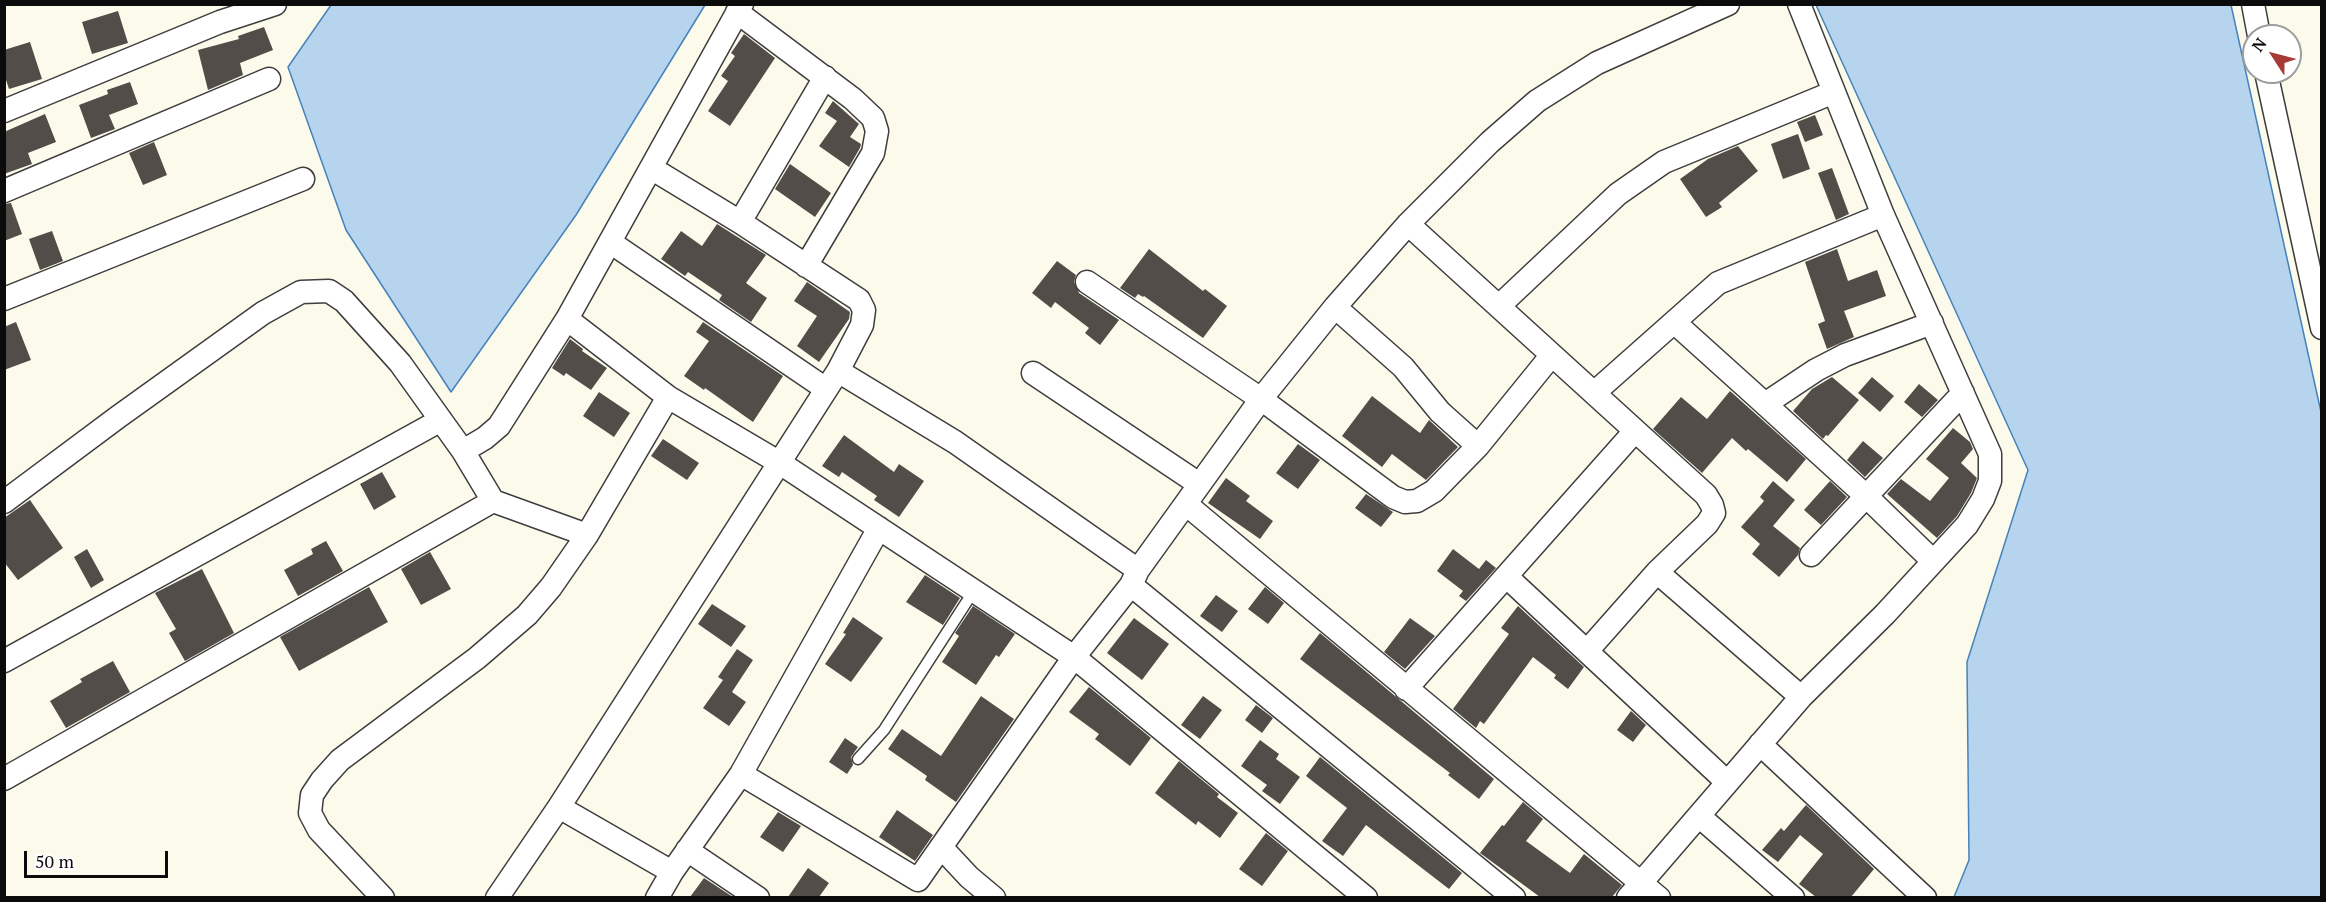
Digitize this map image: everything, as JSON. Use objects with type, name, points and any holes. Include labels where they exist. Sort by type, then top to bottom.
[{"type":"street","points":[[4,111],[217,13],[275,4]]},
{"type":"street","points":[[741,774],[914,889],[1074,657],[1135,578],[1261,399],[1335,307],[1408,224],[1490,142],[1538,101],[1597,63],[1728,4]]},
{"type":"street","points":[[1635,890],[1801,697],[1885,614],[1967,525],[1983,499],[1990,481],[1990,454],[1883,215],[1799,4]]},
{"type":"street","points":[[2253,4],[2257,24]]},
{"type":"street","points":[[463,450],[485,438],[498,426],[567,319],[740,8],[853,99],[873,118],[877,131],[873,153],[806,266]]},
{"type":"street","points":[[740,222],[825,77]]},
{"type":"street","points":[[4,190],[269,79]]},
{"type":"street","points":[[2269,84],[2322,328]]},
{"type":"street","points":[[1499,306],[1618,194],[1664,162],[1834,92]]},
{"type":"street","points":[[497,897],[559,807],[780,463],[832,380],[862,325],[864,310],[859,300],[740,222],[651,168]]},
{"type":"street","points":[[4,299],[303,179]]},
{"type":"street","points":[[1594,393],[1718,283],[1883,215]]},
{"type":"street","points":[[1408,224],[1706,495],[1712,505],[1713,513],[1707,524],[1657,572],[1587,651]]},
{"type":"street","points":[[610,242],[832,380],[956,442],[1135,578],[1514,897]]},
{"type":"street","points":[[1087,282],[1261,399],[1393,497],[1405,502],[1417,501],[1434,491],[1478,446],[1551,356]]},
{"type":"street","points":[[4,502],[253,320],[301,292],[329,291],[344,301],[400,363],[463,450],[493,501],[587,535]]},
{"type":"street","points":[[1335,307],[1403,367],[1440,412],[1478,446]]},
{"type":"street","points":[[567,319],[668,397],[780,463],[1074,657],[1366,897]]},
{"type":"street","points":[[1674,322],[1866,496],[1932,561]]},
{"type":"street","points":[[1765,404],[1816,370],[1845,355],[1932,323]]},
{"type":"street","points":[[1033,373],[1199,484]]},
{"type":"street","points":[[1811,555],[1963,393]]},
{"type":"street","points":[[383,897],[319,830],[310,813],[312,795],[340,760],[477,658],[527,615],[551,587],[587,535],[668,397]]},
{"type":"street","points":[[4,661],[441,420]]},
{"type":"street","points":[[1406,689],[1508,577],[1635,431]]},
{"type":"street","points":[[4,779],[493,501]]},
{"type":"street","points":[[1187,505],[1406,689],[1635,890],[1659,897]]},
{"type":"street","points":[[657,897],[741,774],[879,528]]},
{"type":"street","points":[[1657,572],[1801,697]]},
{"type":"street","points":[[1508,577],[1727,782]]},
{"type":"street","points":[[1760,744],[1925,897]]},
{"type":"street","points":[[559,807],[672,873]]},
{"type":"street","points":[[1699,816],[1792,897]]},
{"type":"street","points":[[941,847],[969,877],[994,897]]},
{"type":"street","points":[[687,850],[758,897]]},
{"type":"lane","points":[[858,759],[884,730],[973,592]]},
{"type":"water","points":[[331,5],[705,5],[576,215],[451,392],[346,230],[288,67]]},
{"type":"water","points":[[1816,5],[2231,5],[2242,55],[2242,84],[2248,84],[2321,412],[2321,897],[1954,897],[1969,860],[1967,662],[2028,470]]},
{"type":"building","points":[[118,11],[128,43],[92,54],[82,22]]},
{"type":"building","points":[[264,27],[273,50],[240,63],[243,75],[208,90],[198,50],[239,39],[238,36]]},
{"type":"building","points":[[744,34],[775,58],[730,126],[708,111],[728,81],[721,76],[735,56],[731,53]]},
{"type":"building","points":[[30,42],[42,79],[9,89],[4,74],[4,50]]},
{"type":"building","points":[[130,82],[138,104],[109,115],[115,129],[91,138],[79,105],[108,94],[107,90]]},
{"type":"building","points":[[833,101],[859,124],[850,137],[861,144],[849,167],[819,146],[837,121],[825,113]]},
{"type":"building","points":[[45,114],[56,142],[28,153],[32,164],[4,174],[4,132]]},
{"type":"building","points":[[1815,115],[1823,135],[1805,142],[1797,122]]},
{"type":"building","points":[[1798,134],[1810,169],[1783,179],[1771,144]]},
{"type":"building","points":[[154,142],[167,175],[143,185],[129,153]]},
{"type":"building","points":[[1738,146],[1758,171],[1719,203],[1722,207],[1706,217],[1680,179],[1708,159]]},
{"type":"building","points":[[790,164],[831,193],[815,217],[775,189]]},
{"type":"building","points":[[1832,168],[1849,214],[1836,220],[1818,173]]},
{"type":"building","points":[[11,203],[22,234],[4,241],[4,204]]},
{"type":"building","points":[[717,224],[766,255],[746,283],[767,298],[751,322],[719,300],[722,295],[688,272],[685,276],[661,259],[681,231],[702,246]]},
{"type":"building","points":[[52,231],[63,261],[40,270],[29,239]]},
{"type":"building","points":[[1149,249],[1203,291],[1205,289],[1227,306],[1203,338],[1144,296],[1138,294],[1135,298],[1120,288]]},
{"type":"building","points":[[1837,249],[1848,281],[1877,270],[1886,296],[1844,311],[1854,337],[1827,349],[1818,324],[1825,321],[1805,262]]},
{"type":"building","points":[[1057,261],[1076,275],[1074,282],[1079,293],[1119,320],[1100,345],[1085,333],[1089,328],[1055,302],[1051,308],[1032,293]]},
{"type":"building","points":[[807,282],[850,312],[849,319],[819,362],[797,346],[817,316],[794,301]]},
{"type":"building","points":[[16,322],[31,360],[4,370],[4,327]]},
{"type":"building","points":[[703,322],[783,376],[753,422],[684,376],[709,341],[696,332]]},
{"type":"building","points":[[570,339],[583,349],[582,351],[607,368],[591,390],[566,373],[564,376],[552,368]]},
{"type":"building","points":[[1832,377],[1859,400],[1823,439],[1793,411],[1812,389]]},
{"type":"building","points":[[1872,377],[1894,396],[1880,412],[1858,393]]},
{"type":"building","points":[[1919,384],[1938,400],[1922,417],[1904,402]]},
{"type":"building","points":[[1730,391],[1806,459],[1787,482],[1732,438],[1702,473],[1653,429],[1681,397],[1707,419]]},
{"type":"building","points":[[599,392],[630,413],[614,437],[583,416]]},
{"type":"building","points":[[1372,396],[1420,433],[1429,420],[1458,447],[1426,480],[1392,454],[1382,467],[1342,436]]},
{"type":"building","points":[[1953,428],[1970,442],[1973,449],[1961,463],[1977,478],[1957,516],[1937,538],[1887,494],[1901,479],[1930,501],[1949,478],[1926,459]]},
{"type":"building","points":[[844,435],[894,472],[899,464],[924,481],[899,517],[874,500],[877,496],[842,472],[839,477],[822,466]]},
{"type":"building","points":[[663,439],[699,463],[687,480],[651,456]]},
{"type":"building","points":[[1863,441],[1883,458],[1865,477],[1847,460]]},
{"type":"building","points":[[1298,444],[1320,460],[1298,489],[1276,473]]},
{"type":"building","points":[[382,472],[396,497],[374,510],[360,484]]},
{"type":"building","points":[[1226,478],[1250,496],[1246,501],[1273,521],[1260,539],[1208,503]]},
{"type":"building","points":[[1773,481],[1795,500],[1773,526],[1800,548],[1798,555],[1779,577],[1752,554],[1760,544],[1741,527],[1764,501],[1760,497]]},
{"type":"building","points":[[1830,481],[1847,497],[1821,525],[1804,510]]},
{"type":"building","points":[[1366,494],[1393,512],[1381,527],[1355,508]]},
{"type":"building","points":[[30,500],[63,548],[18,580],[4,562],[4,518]]},
{"type":"building","points":[[326,541],[343,571],[298,596],[284,570],[313,554],[311,549]]},
{"type":"building","points":[[87,549],[104,580],[91,588],[74,557]]},
{"type":"building","points":[[1453,549],[1479,569],[1486,560],[1496,568],[1466,601],[1459,596],[1463,591],[1437,571]]},
{"type":"building","points":[[430,552],[451,589],[421,605],[401,569]]},
{"type":"building","points":[[202,569],[234,633],[185,661],[169,633],[176,629],[155,593]]},
{"type":"building","points":[[925,575],[960,598],[943,625],[906,602]]},
{"type":"building","points":[[369,587],[388,622],[299,671],[280,637]]},
{"type":"building","points":[[1265,587],[1284,603],[1268,624],[1248,609]]},
{"type":"building","points":[[1216,595],[1238,611],[1222,632],[1200,616]]},
{"type":"building","points":[[712,604],[746,626],[731,647],[698,624]]},
{"type":"building","points":[[973,606],[1015,634],[999,657],[996,655],[976,685],[942,662],[959,636],[955,633]]},
{"type":"building","points":[[1518,606],[1584,667],[1568,689],[1554,678],[1556,675],[1533,657],[1484,724],[1480,721],[1476,728],[1453,709],[1509,634],[1501,628]]},
{"type":"building","points":[[853,617],[883,638],[851,682],[825,664],[846,634],[843,633]]},
{"type":"building","points":[[1134,618],[1169,644],[1142,680],[1107,653]]},
{"type":"building","points":[[1410,618],[1435,636],[1405,669],[1384,652]]},
{"type":"building","points":[[1320,633],[1494,779],[1479,799],[1448,775],[1450,773],[1300,659]]},
{"type":"building","points":[[737,649],[753,660],[732,692],[746,702],[729,726],[703,708],[723,680],[718,677]]},
{"type":"building","points":[[113,661],[130,692],[66,728],[50,701],[82,682],[80,679]]},
{"type":"building","points":[[1089,687],[1151,738],[1130,766],[1095,739],[1099,734],[1069,712]]},
{"type":"building","points":[[981,696],[1014,719],[956,802],[925,780],[927,776],[888,749],[902,729],[941,756]]},
{"type":"building","points":[[1203,696],[1222,710],[1200,739],[1181,725]]},
{"type":"building","points":[[1256,705],[1273,718],[1262,733],[1245,720]]},
{"type":"building","points":[[1631,711],[1646,725],[1633,742],[1617,730]]},
{"type":"building","points":[[845,738],[858,747],[851,757],[853,765],[847,774],[829,762]]},
{"type":"building","points":[[1260,740],[1279,754],[1276,759],[1300,777],[1280,804],[1262,791],[1267,785],[1241,766]]},
{"type":"building","points":[[1320,757],[1462,873],[1449,889],[1366,825],[1343,856],[1322,841],[1347,808],[1306,776]]},
{"type":"building","points":[[1179,761],[1219,794],[1217,797],[1238,813],[1220,838],[1198,821],[1196,825],[1155,793]]},
{"type":"building","points":[[1523,802],[1543,819],[1526,841],[1570,873],[1584,854],[1622,885],[1612,897],[1540,897],[1480,853]]},
{"type":"building","points":[[1806,805],[1874,869],[1851,897],[1816,897],[1799,884],[1823,854],[1800,835],[1778,862],[1762,850],[1781,828],[1784,831]]},
{"type":"building","points":[[897,810],[933,835],[915,861],[879,837]]},
{"type":"building","points":[[778,812],[801,826],[783,852],[760,837]]},
{"type":"building","points":[[1266,833],[1288,851],[1262,886],[1239,869]]},
{"type":"building","points":[[808,868],[829,883],[819,897],[788,897]]},
{"type":"building","points":[[704,878],[733,897],[690,897]]}]
